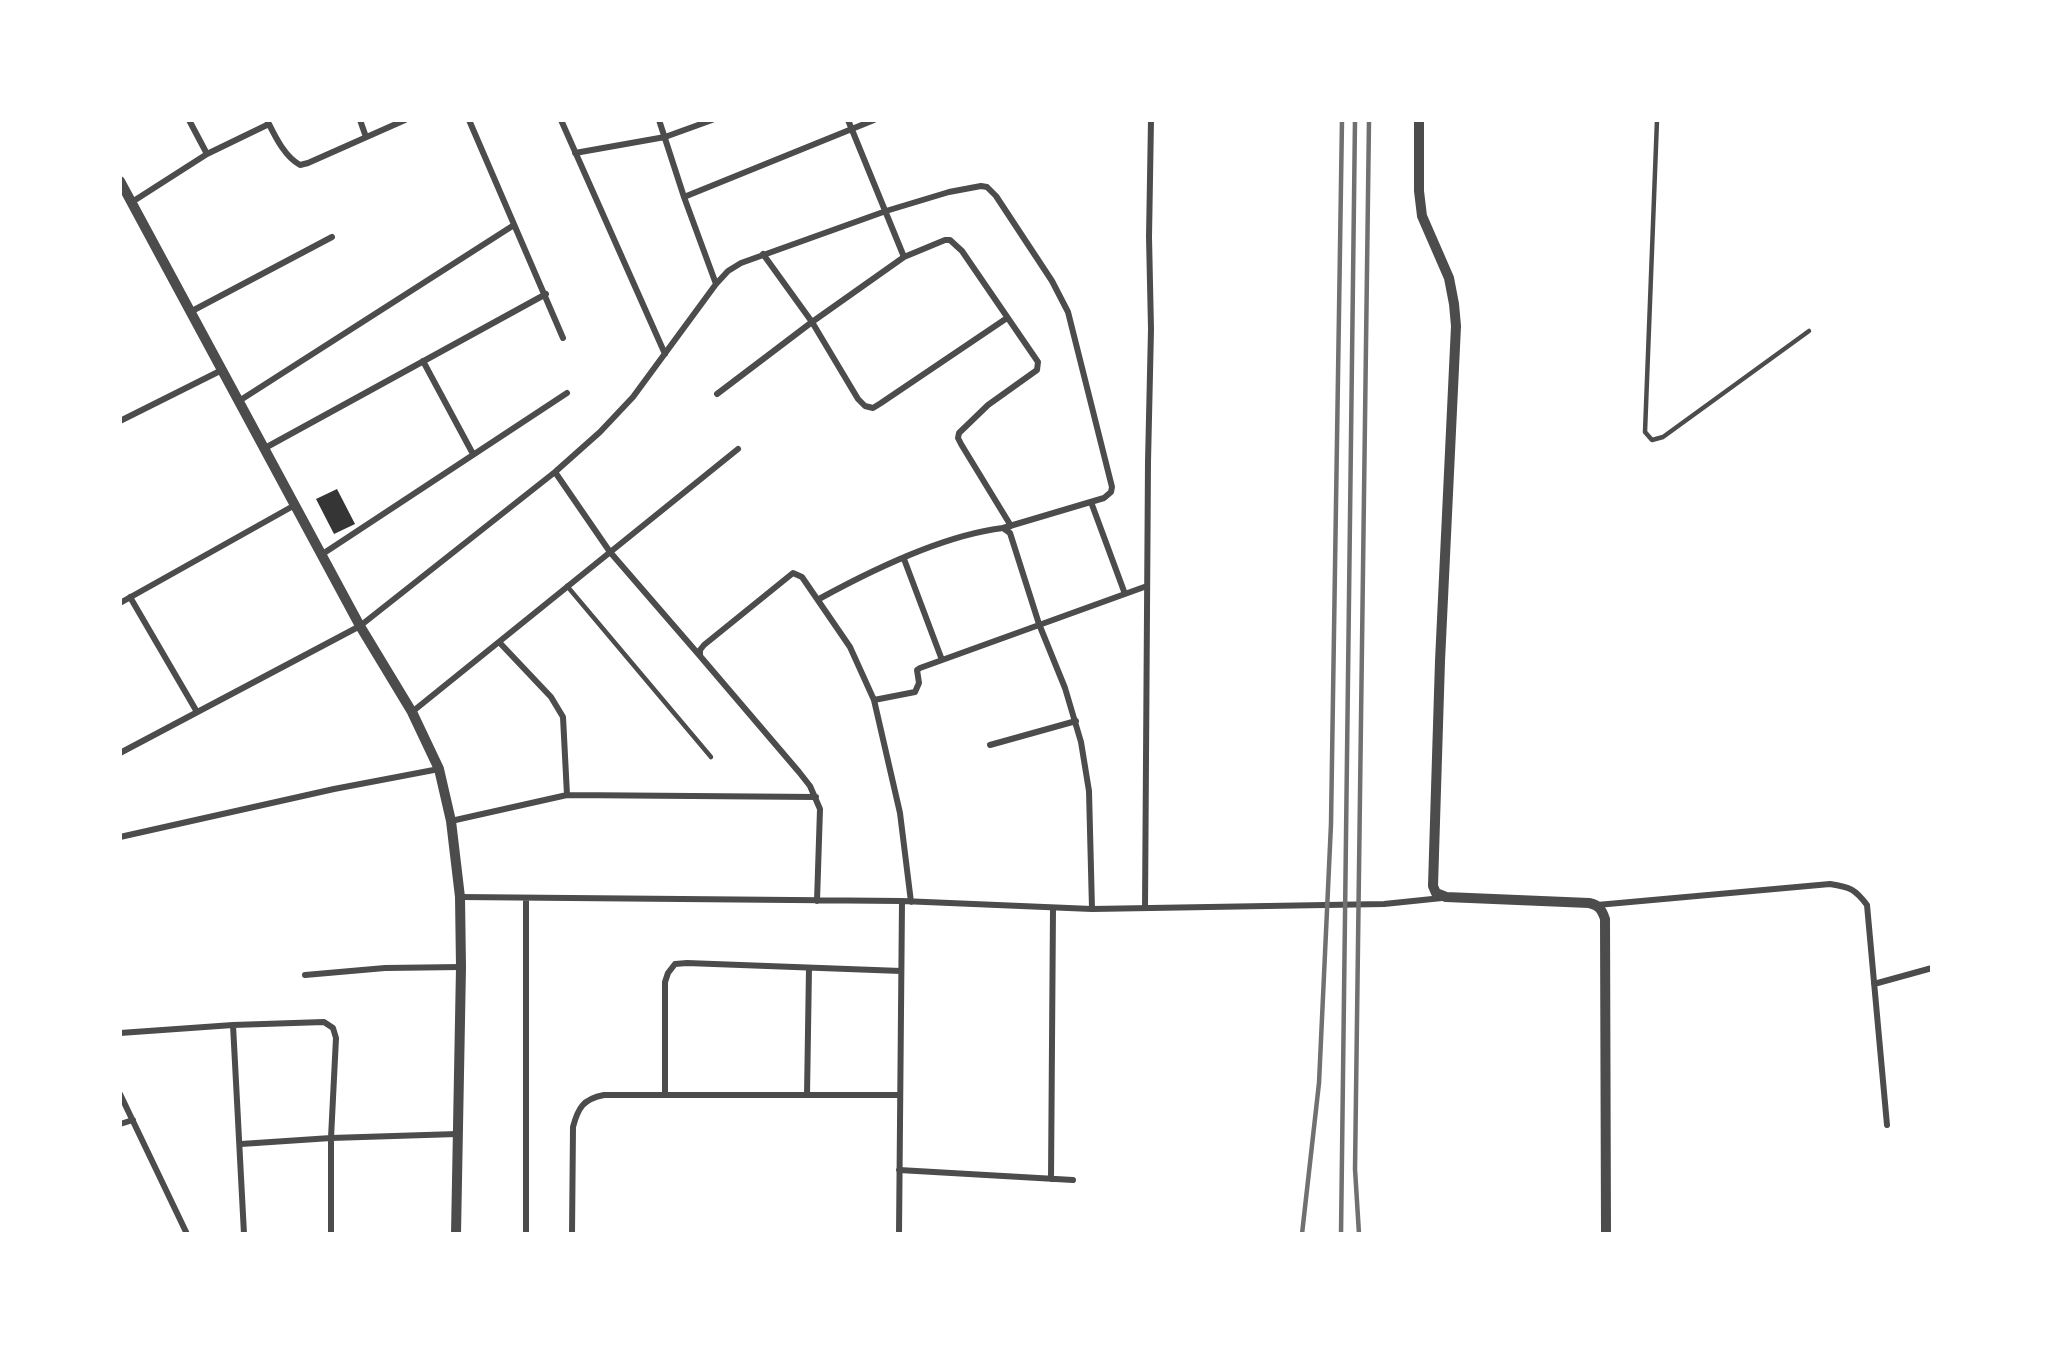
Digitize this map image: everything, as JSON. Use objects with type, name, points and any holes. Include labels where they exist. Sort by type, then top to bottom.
[{"type":"street","points":[[189,120],[207,154]]},
{"type":"street","points":[[360,120],[366,137]]},
{"type":"street","points":[[132,202],[207,154],[268,122],[287,154],[300,165],[405,120]]},
{"type":"street","points":[[469,120],[546,294],[563,338]]},
{"type":"street","points":[[561,120],[665,354]]},
{"type":"street","points":[[659,120],[716,284]]},
{"type":"street","points":[[575,153],[665,137],[712,120]]},
{"type":"street","points":[[848,120],[904,257]]},
{"type":"street","points":[[684,197],[874,120]]},
{"type":"street","points":[[1145,908],[1151,120]]},
{"type":"street","points":[[1419,120],[1419,191],[1422,216],[1449,278],[1456,326],[1432,878],[1432,886],[1436,893],[1446,897]]},
{"type":"street","points":[[120,181],[360,626],[412,712],[439,770],[451,821],[460,897],[461,967],[456,1234]]},
{"type":"street","points":[[120,753],[360,626],[555,472],[618,415],[716,284],[734,267],[763,254],[886,211],[949,192],[987,187],[996,196],[1052,281],[1072,323],[1112,487],[1108,496],[1091,502],[925,550],[849,583],[819,599]]},
{"type":"street","points":[[239,401],[514,225]]},
{"type":"street","points":[[192,311],[332,237]]},
{"type":"street","points":[[717,394],[812,322],[904,257],[950,240],[962,251],[1007,318],[1035,354],[1038,362],[1036,370],[988,405],[958,433],[958,438],[1011,526]]},
{"type":"street","points":[[763,254],[812,322],[858,399],[865,406],[873,408],[1007,318]]},
{"type":"street","points":[[265,448],[546,294]]},
{"type":"street","points":[[423,361],[473,454]]},
{"type":"street","points":[[120,421],[222,370]]},
{"type":"street","points":[[321,555],[567,393]]},
{"type":"street","points":[[412,712],[738,449]]},
{"type":"street","points":[[555,472],[610,552],[799,772],[816,797],[820,809],[817,901]]},
{"type":"street","points":[[1091,502],[1125,594]]},
{"type":"street","points":[[120,603],[295,504]]},
{"type":"street","points":[[1003,528],[1014,540],[1039,624],[1076,721],[1089,791],[1092,909]]},
{"type":"street","points":[[904,559],[942,660]]},
{"type":"street","points":[[700,656],[700,650],[704,645],[789,575],[793,573],[802,577],[850,647],[874,700],[900,813],[911,902]]},
{"type":"street","points":[[874,700],[915,692],[919,683],[917,670],[1147,586]]},
{"type":"street","points":[[130,597],[197,712]]},
{"type":"street","points":[[499,642],[551,697],[563,717],[567,795]]},
{"type":"street","points":[[990,745],[1076,721]]},
{"type":"street","points":[[120,837],[334,789],[439,770]]},
{"type":"street","points":[[451,821],[567,795],[816,797]]},
{"type":"street","points":[[460,897],[911,902],[1092,909],[1384,904],[1446,897],[1596,905],[1830,884],[1847,886],[1858,892],[1867,905],[1887,1125]]},
{"type":"street","points":[[526,898],[526,1234]]},
{"type":"street","points":[[899,1234],[902,902]]},
{"type":"street","points":[[1596,905],[1602,910],[1605,920],[1606,1234]]},
{"type":"street","points":[[1051,1179],[1053,908]]},
{"type":"street","points":[[665,1095],[665,982],[675,964],[901,971]]},
{"type":"street","points":[[305,975],[385,968],[461,967]]},
{"type":"street","points":[[807,1095],[809,968]]},
{"type":"street","points":[[1874,984],[1932,968]]},
{"type":"street","points":[[120,1033],[233,1025],[324,1022],[333,1028],[336,1038],[331,1138],[331,1234]]},
{"type":"street","points":[[233,1025],[244,1233],[235,1234]]},
{"type":"street","points":[[120,1094],[187,1234]]},
{"type":"street","points":[[572,1234],[573,1127],[582,1103],[592,1097],[604,1095],[900,1095]]},
{"type":"street","points":[[120,1124],[133,1120]]},
{"type":"street","points":[[240,1144],[331,1138],[457,1134]]},
{"type":"street","points":[[899,1170],[1073,1180]]},
{"type":"lane","points":[[1657,120],[1645,432],[1652,440],[1663,437],[1809,331]]},
{"type":"lane","points":[[567,586],[711,757]]},
{"type":"building","points":[[337,489],[355,524],[334,534],[316,499]]},
{"type":"railway","points":[[1302,1234],[1319,1083],[1331,824],[1342,120]]},
{"type":"railway","points":[[1341,1234],[1355,120]]},
{"type":"railway","points":[[1359,1234],[1355,1169],[1369,120]]}]
